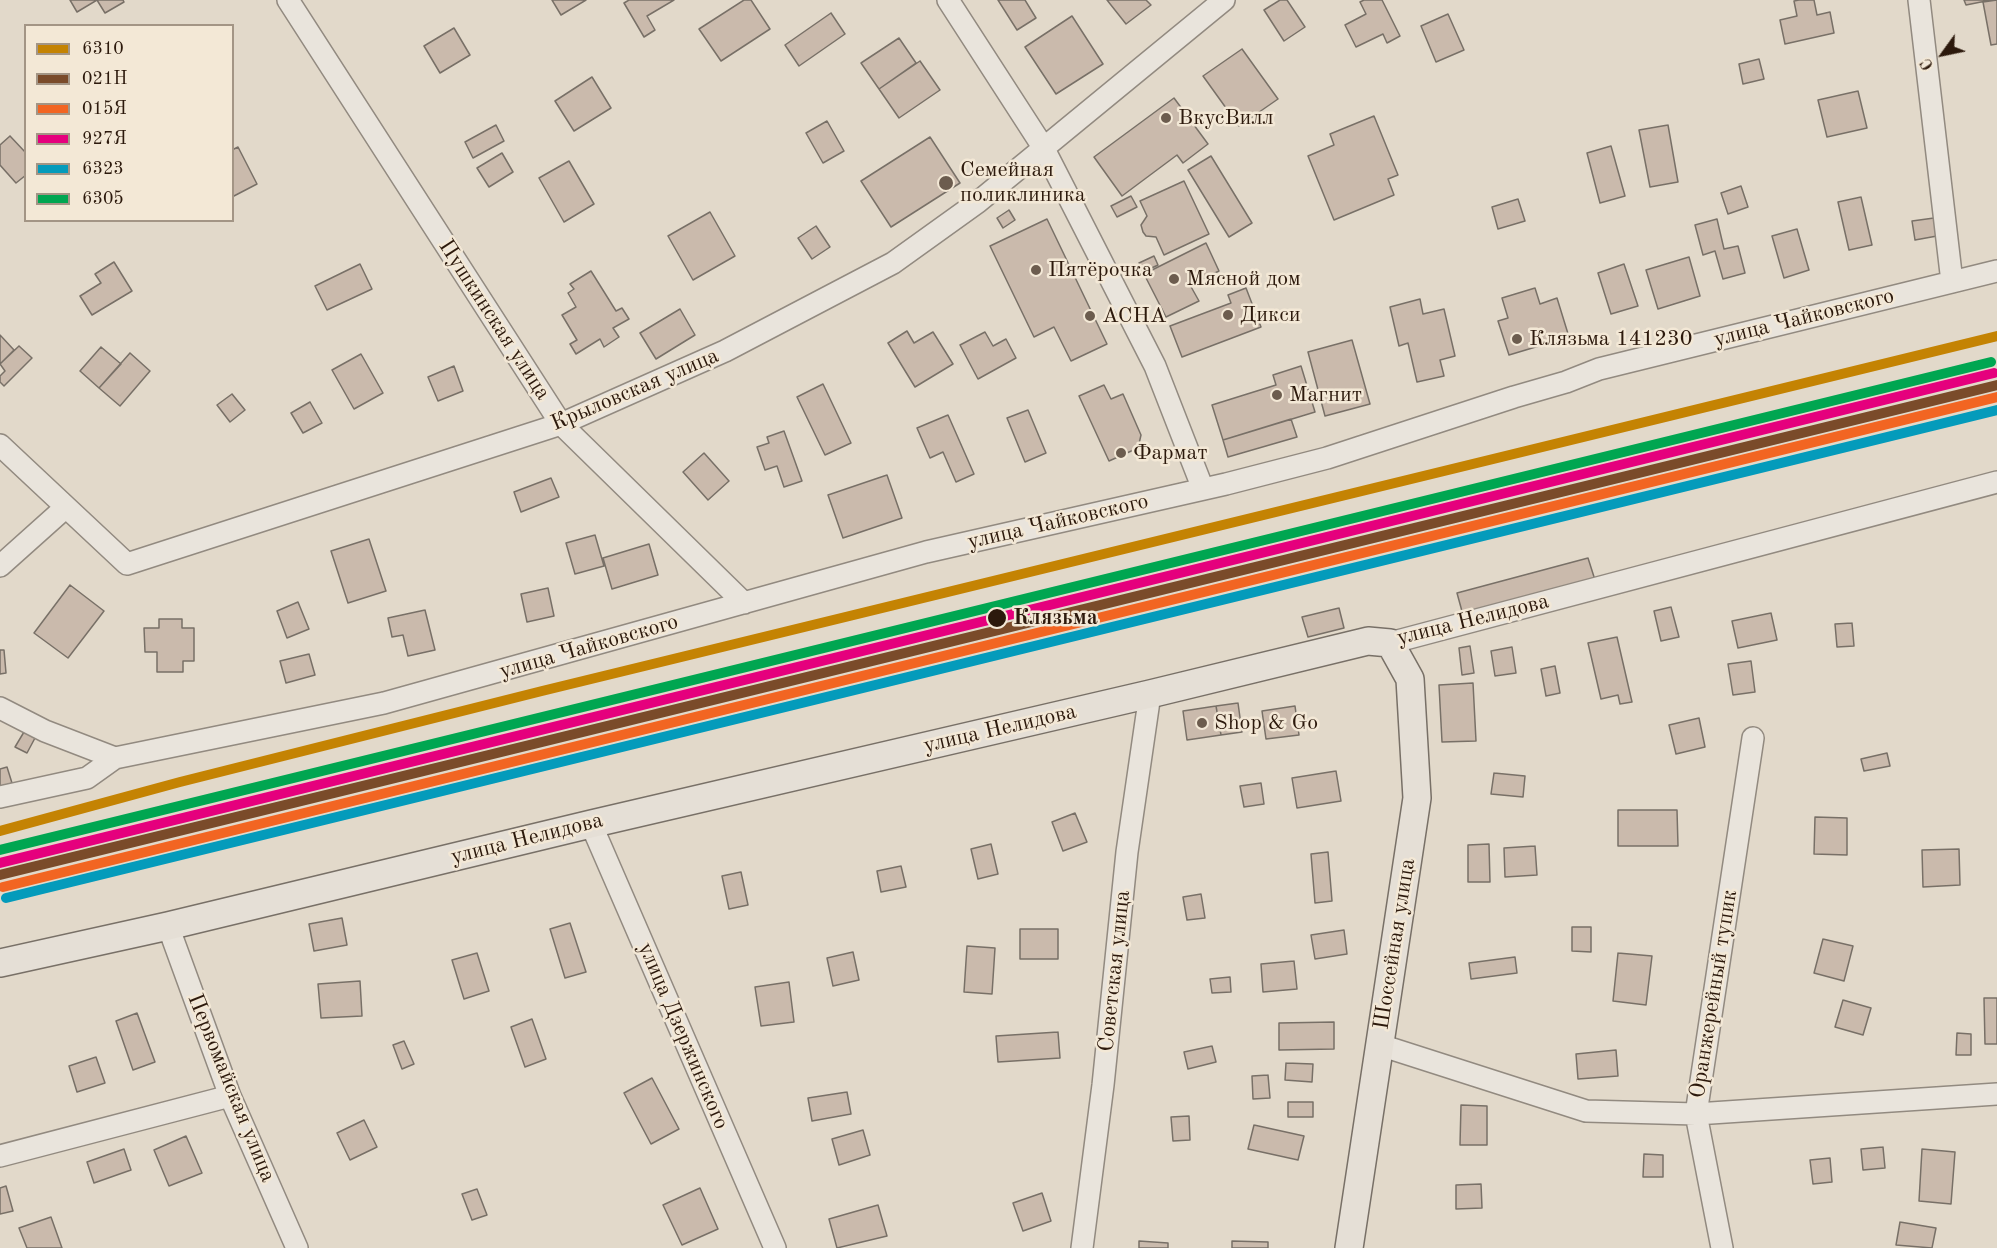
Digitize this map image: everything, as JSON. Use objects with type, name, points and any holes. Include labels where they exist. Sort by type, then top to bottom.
[{"type":"main road","name":"улица Нелидова","points":[[0,963],[168,926],[1368,641],[1390,643]]},
{"type":"main road","name":"Шоссейная улица","points":[[1349,1248],[1417,798],[1410,679],[1390,643]]},
{"type":"street","name":"Пушкинская улица","points":[[288,0],[561,424],[744,603]]},
{"type":"street","points":[[948,0],[1044,147],[1155,366],[1203,489]]},
{"type":"street","name":"Крыловская улица","points":[[0,446],[127,564],[561,424],[725,351],[892,263],[978,202],[1224,0]]},
{"type":"street","points":[[1919,0],[1952,282]]},
{"type":"street","name":"улица Чайковского","points":[[115,758],[384,704],[926,552],[1203,489],[1327,458],[1566,382],[1599,369],[1997,271]]},
{"type":"street","name":"улица Нелидова","points":[[1390,643],[1997,482]]},
{"type":"street","points":[[0,566],[66,507]]},
{"type":"street","name":"Советская улица","points":[[1082,1248],[1103,1085],[1127,852],[1150,694]]},
{"type":"street","points":[[0,708],[45,731],[115,758]]},
{"type":"street","name":"Оранжерейный тупик","points":[[1722,1248],[1696,1114],[1754,738]]},
{"type":"street","points":[[0,797],[87,778],[115,758]]},
{"type":"street","name":"улица Дзержинского","points":[[591,824],[775,1248]]},
{"type":"street","name":"Первомайская улица","points":[[168,926],[230,1096],[297,1248]]},
{"type":"street","points":[[1380,1045],[1586,1111],[1696,1114],[1997,1094]]},
{"type":"street","points":[[0,1156],[230,1096]]},
{"type":"building","points":[[70,0],[97,0],[77,12]]},
{"type":"building","points":[[97,0],[123,0],[124,2],[105,13]]},
{"type":"building","points":[[552,0],[586,0],[561,15]]},
{"type":"building","points":[[629,0],[674,0],[647,16],[655,30],[644,37],[624,3]]},
{"type":"building","points":[[744,0],[751,0],[770,29],[721,61],[699,29]]},
{"type":"building","points":[[998,0],[1025,0],[1036,18],[1017,30]]},
{"type":"building","points":[[1107,0],[1146,0],[1151,5],[1126,24]]},
{"type":"building","points":[[1280,0],[1287,0],[1305,27],[1284,41],[1264,10]]},
{"type":"building","points":[[1382,0],[1400,36],[1387,43],[1383,34],[1356,47],[1345,25],[1366,14],[1360,2]]},
{"type":"building","points":[[1814,0],[1817,15],[1830,12],[1834,33],[1785,44],[1780,20],[1797,16],[1794,1]]},
{"type":"building","points":[[1964,0],[1991,0],[1966,5]]},
{"type":"building","points":[[1997,0],[1997,44],[1991,45],[1983,2]]},
{"type":"building","points":[[831,13],[845,34],[799,66],[785,45]]},
{"type":"building","points":[[1448,14],[1464,50],[1436,62],[1421,26]]},
{"type":"building","points":[[1072,16],[1103,64],[1056,94],[1025,47]]},
{"type":"building","points":[[454,28],[470,55],[440,73],[424,46]]},
{"type":"building","points":[[899,38],[916,63],[879,89],[861,63]]},
{"type":"building","points":[[1242,49],[1278,99],[1239,126],[1203,76]]},
{"type":"building","points":[[1759,59],[1764,79],[1743,84],[1739,64]]},
{"type":"building","points":[[920,61],[940,90],[899,118],[879,89]]},
{"type":"building","points":[[592,77],[611,108],[574,131],[555,101]]},
{"type":"building","points":[[1858,91],[1867,128],[1827,137],[1818,100]]},
{"type":"building","points":[[1174,98],[1208,144],[1183,163],[1177,155],[1122,196],[1094,157]]},
{"type":"building","points":[[1374,116],[1398,175],[1388,179],[1394,195],[1334,220],[1308,156],[1334,145],[1330,134]]},
{"type":"building","points":[[827,121],[844,151],[823,163],[806,133]]},
{"type":"building","points":[[496,125],[504,141],[473,158],[465,142]]},
{"type":"building","points":[[1668,125],[1678,182],[1650,187],[1639,130]]},
{"type":"building","points":[[10,136],[24,151],[24,177],[16,183],[0,165],[0,145]]},
{"type":"building","points":[[930,137],[960,183],[891,227],[861,181]]},
{"type":"building","points":[[1611,146],[1625,196],[1600,203],[1587,153]]},
{"type":"building","points":[[238,147],[257,184],[234,196],[234,149]]},
{"type":"building","points":[[502,153],[513,172],[489,187],[477,168]]},
{"type":"building","points":[[1211,156],[1252,223],[1229,237],[1188,170]]},
{"type":"building","points":[[569,161],[594,204],[564,222],[539,178]]},
{"type":"building","points":[[1184,181],[1209,234],[1164,255],[1156,237],[1146,236],[1143,232],[1141,225],[1147,216],[1140,201]]},
{"type":"building","points":[[1741,186],[1748,207],[1728,214],[1721,193]]},
{"type":"building","points":[[1131,196],[1137,207],[1117,217],[1111,206]]},
{"type":"building","points":[[1861,197],[1872,245],[1849,250],[1838,202]]},
{"type":"building","points":[[1518,199],[1525,221],[1498,229],[1492,207]]},
{"type":"building","points":[[1009,210],[1015,220],[1003,228],[997,218]]},
{"type":"building","points":[[710,212],[735,256],[693,280],[668,236]]},
{"type":"building","points":[[1934,218],[1937,236],[1915,240],[1912,221]]},
{"type":"building","name":"Пятёрочка","points":[[1047,219],[1107,344],[1071,361],[1054,327],[1034,337],[990,246]]},
{"type":"building","points":[[1717,219],[1724,249],[1738,246],[1745,273],[1723,279],[1715,251],[1703,255],[1695,225]]},
{"type":"building","points":[[816,226],[830,247],[812,259],[798,238]]},
{"type":"building","points":[[1797,229],[1809,270],[1784,278],[1772,236]]},
{"type":"building","name":"Мясной дом","points":[[1206,243],[1219,271],[1190,285],[1199,301],[1166,317],[1144,274]]},
{"type":"building","points":[[1154,256],[1158,265],[1143,272],[1139,263]]},
{"type":"building","points":[[1689,257],[1700,296],[1658,309],[1646,270]]},
{"type":"building","points":[[114,262],[132,291],[92,315],[80,296],[101,283],[95,274]]},
{"type":"building","points":[[360,264],[372,289],[327,310],[315,286]]},
{"type":"building","points":[[1624,264],[1638,306],[1611,314],[1598,273]]},
{"type":"building","points":[[591,271],[616,311],[622,308],[629,319],[613,328],[619,337],[604,347],[600,339],[576,354],[570,344],[577,340],[562,315],[576,307],[568,293],[574,289],[570,284]]},
{"type":"building","name":"Дикси","points":[[1246,288],[1261,327],[1182,357],[1170,326],[1231,303],[1228,295]]},
{"type":"building","points":[[1535,288],[1540,304],[1557,298],[1569,337],[1509,355],[1498,321],[1508,318],[1502,298]]},
{"type":"building","points":[[1420,299],[1423,314],[1444,309],[1455,356],[1440,360],[1444,376],[1417,382],[1408,343],[1399,346],[1390,307]]},
{"type":"building","points":[[680,309],[695,335],[656,359],[640,333]]},
{"type":"building","points":[[907,331],[914,343],[933,332],[953,364],[915,387],[888,343]]},
{"type":"building","points":[[985,332],[993,346],[1006,339],[1016,358],[978,379],[960,345]]},
{"type":"building","points":[[0,335],[14,350],[0,364]]},
{"type":"building","points":[[1352,340],[1370,404],[1325,416],[1308,352]]},
{"type":"building","points":[[19,346],[32,358],[4,386],[0,382],[0,376],[5,371],[0,364]]},
{"type":"building","points":[[101,347],[121,364],[99,388],[80,371]]},
{"type":"building","points":[[130,353],[150,371],[120,406],[99,388]]},
{"type":"building","points":[[361,354],[383,393],[354,409],[332,370]]},
{"type":"building","points":[[454,366],[463,391],[438,401],[428,377]]},
{"type":"building","name":"Магнит","points":[[1301,366],[1315,412],[1223,440],[1212,405],[1276,385],[1273,375]]},
{"type":"building","points":[[823,384],[851,443],[825,455],[797,397]]},
{"type":"building","points":[[1104,385],[1111,399],[1123,394],[1141,435],[1138,448],[1109,461],[1079,396]]},
{"type":"building","points":[[232,394],[245,410],[230,422],[217,405]]},
{"type":"building","points":[[310,402],[322,423],[303,433],[291,413]]},
{"type":"building","points":[[1028,410],[1046,453],[1025,462],[1007,418]]},
{"type":"building","points":[[948,415],[974,474],[956,482],[943,452],[930,458],[917,428]]},
{"type":"building","points":[[1291,419],[1297,437],[1228,457],[1223,440]]},
{"type":"building","points":[[784,431],[802,481],[784,487],[777,466],[765,470],[757,447],[769,443],[767,437]]},
{"type":"building","points":[[704,453],[729,481],[708,500],[683,472]]},
{"type":"building","points":[[887,475],[902,518],[843,538],[828,495]]},
{"type":"building","points":[[551,478],[559,497],[521,512],[514,492]]},
{"type":"building","points":[[595,535],[604,566],[575,574],[566,543]]},
{"type":"building","points":[[369,539],[386,591],[348,603],[331,551]]},
{"type":"building","points":[[649,544],[658,575],[612,589],[603,558]]},
{"type":"building","points":[[1588,558],[1595,580],[1463,615],[1457,593]]},
{"type":"building","points":[[70,585],[104,611],[68,658],[34,633]]},
{"type":"building","points":[[548,588],[554,616],[527,622],[521,594]]},
{"type":"building","points":[[298,602],[309,629],[287,638],[277,611]]},
{"type":"building","points":[[1671,607],[1679,637],[1661,641],[1654,611]]},
{"type":"building","points":[[1339,608],[1344,628],[1308,637],[1302,617]]},
{"type":"building","points":[[425,610],[435,650],[408,656],[403,635],[392,637],[388,618]]},
{"type":"building","points":[[1771,613],[1777,640],[1738,648],[1732,621]]},
{"type":"building","points":[[159,619],[182,619],[182,628],[194,628],[194,661],[183,661],[183,672],[157,672],[157,652],[145,652],[144,628],[159,628]]},
{"type":"building","points":[[1852,623],[1854,646],[1837,647],[1835,624]]},
{"type":"building","points":[[1617,637],[1632,702],[1620,704],[1618,695],[1601,699],[1588,643]]},
{"type":"building","points":[[1470,646],[1474,673],[1462,675],[1459,648]]},
{"type":"building","points":[[1512,647],[1516,673],[1495,676],[1491,651]]},
{"type":"building","points":[[0,650],[4,650],[6,673],[0,674]]},
{"type":"building","points":[[309,654],[315,675],[286,683],[280,661]]},
{"type":"building","points":[[1751,661],[1755,692],[1733,695],[1728,664]]},
{"type":"building","points":[[1555,666],[1560,693],[1546,696],[1541,669]]},
{"type":"building","points":[[1473,683],[1476,741],[1442,742],[1439,685]]},
{"type":"building","points":[[1238,703],[1242,732],[1221,735],[1216,706]]},
{"type":"building","name":"Shop & Go","points":[[1216,706],[1221,735],[1187,740],[1183,711]]},
{"type":"building","points":[[1295,706],[1299,735],[1266,739],[1262,711]]},
{"type":"building","points":[[1699,718],[1705,747],[1676,754],[1669,725]]},
{"type":"building","points":[[24,732],[35,738],[27,753],[15,747]]},
{"type":"building","points":[[1887,753],[1890,766],[1864,771],[1861,759]]},
{"type":"building","points":[[7,767],[12,783],[0,787],[0,769]]},
{"type":"building","points":[[1336,771],[1341,801],[1297,808],[1292,778]]},
{"type":"building","points":[[1494,773],[1525,776],[1523,797],[1491,794]]},
{"type":"building","points":[[1261,783],[1264,804],[1244,807],[1240,786]]},
{"type":"building","points":[[1618,810],[1677,810],[1678,846],[1618,846]]},
{"type":"building","points":[[1075,813],[1087,842],[1063,851],[1052,822]]},
{"type":"building","points":[[1815,817],[1847,818],[1847,855],[1814,854]]},
{"type":"building","points":[[991,844],[998,874],[978,879],[971,849]]},
{"type":"building","points":[[1489,844],[1490,882],[1468,882],[1468,845]]},
{"type":"building","points":[[1535,846],[1537,875],[1505,877],[1504,848]]},
{"type":"building","points":[[1959,849],[1960,885],[1923,887],[1922,850]]},
{"type":"building","points":[[1328,852],[1332,901],[1315,903],[1311,854]]},
{"type":"building","points":[[901,866],[906,887],[881,892],[877,871]]},
{"type":"building","points":[[741,872],[748,905],[729,909],[722,876]]},
{"type":"building","points":[[1201,894],[1205,918],[1187,920],[1183,897]]},
{"type":"building","points":[[342,918],[347,945],[314,951],[309,924]]},
{"type":"building","points":[[570,923],[586,972],[565,978],[550,929]]},
{"type":"building","points":[[1572,927],[1591,927],[1591,952],[1572,951]]},
{"type":"building","points":[[1020,929],[1058,929],[1058,959],[1020,959]]},
{"type":"building","points":[[1344,930],[1347,954],[1315,959],[1311,935]]},
{"type":"building","points":[[1823,939],[1853,946],[1844,981],[1814,973]]},
{"type":"building","points":[[967,946],[995,948],[992,994],[964,992]]},
{"type":"building","points":[[853,952],[859,980],[833,986],[827,958]]},
{"type":"building","points":[[477,953],[489,991],[464,999],[452,960]]},
{"type":"building","points":[[1618,953],[1652,956],[1646,1005],[1613,1001]]},
{"type":"building","points":[[1515,957],[1517,973],[1471,979],[1469,963]]},
{"type":"building","points":[[1294,961],[1297,989],[1263,992],[1261,964]]},
{"type":"building","points":[[1230,977],[1231,992],[1212,993],[1210,979]]},
{"type":"building","points":[[360,981],[362,1016],[321,1018],[318,984]]},
{"type":"building","points":[[789,982],[794,1022],[761,1026],[755,987]]},
{"type":"building","points":[[1984,998],[1997,998],[1997,1044],[1985,1044]]},
{"type":"building","points":[[1843,1000],[1871,1008],[1863,1035],[1835,1027]]},
{"type":"building","points":[[137,1013],[155,1062],[133,1070],[116,1021]]},
{"type":"building","points":[[532,1019],[546,1059],[525,1067],[511,1027]]},
{"type":"building","points":[[1334,1022],[1334,1049],[1279,1050],[1279,1023]]},
{"type":"building","points":[[1058,1032],[1060,1058],[998,1062],[996,1036]]},
{"type":"building","points":[[1957,1033],[1971,1034],[1971,1055],[1956,1055]]},
{"type":"building","points":[[404,1041],[414,1064],[402,1069],[393,1045]]},
{"type":"building","points":[[1212,1046],[1216,1062],[1188,1069],[1184,1052]]},
{"type":"building","points":[[1616,1050],[1618,1076],[1578,1079],[1576,1054]]},
{"type":"building","points":[[96,1057],[105,1083],[77,1092],[69,1066]]},
{"type":"building","points":[[1286,1063],[1313,1064],[1312,1082],[1285,1080]]},
{"type":"building","points":[[1268,1075],[1270,1098],[1253,1099],[1252,1076]]},
{"type":"building","points":[[652,1078],[679,1129],[651,1144],[624,1093]]},
{"type":"building","points":[[847,1092],[851,1114],[812,1121],[808,1098]]},
{"type":"building","points":[[1288,1102],[1313,1102],[1313,1117],[1288,1117]]},
{"type":"building","points":[[1461,1105],[1487,1106],[1487,1145],[1460,1145]]},
{"type":"building","points":[[1189,1116],[1190,1140],[1173,1141],[1171,1117]]},
{"type":"building","points":[[364,1120],[377,1147],[350,1160],[337,1133]]},
{"type":"building","points":[[1254,1125],[1304,1136],[1298,1160],[1248,1149]]},
{"type":"building","points":[[863,1130],[870,1155],[839,1165],[832,1139]]},
{"type":"building","points":[[186,1136],[202,1173],[169,1186],[154,1150]]},
{"type":"building","points":[[1883,1147],[1885,1168],[1863,1170],[1861,1149]]},
{"type":"building","points":[[124,1149],[131,1170],[94,1183],[87,1162]]},
{"type":"building","points":[[1922,1149],[1955,1152],[1951,1204],[1919,1201]]},
{"type":"building","points":[[1644,1154],[1663,1155],[1663,1177],[1643,1177]]},
{"type":"building","points":[[1830,1158],[1832,1182],[1813,1184],[1810,1160]]},
{"type":"building","points":[[1481,1184],[1482,1208],[1456,1209],[1456,1185]]},
{"type":"building","points":[[6,1186],[13,1211],[0,1214],[0,1188]]},
{"type":"building","points":[[700,1188],[718,1229],[682,1245],[663,1205]]},
{"type":"building","points":[[477,1189],[487,1215],[472,1220],[462,1194]]},
{"type":"building","points":[[1042,1193],[1051,1221],[1023,1231],[1013,1203]]},
{"type":"building","points":[[878,1205],[887,1236],[837,1248],[829,1219]]},
{"type":"building","points":[[51,1217],[62,1248],[27,1248],[19,1228]]},
{"type":"building","points":[[1900,1222],[1936,1228],[1932,1248],[1896,1245]]},
{"type":"building","points":[[1139,1241],[1168,1243],[1168,1248],[1139,1248]]},
{"type":"building","points":[[1232,1241],[1268,1242],[1268,1248],[1232,1248]]},
{"type":"transit line","name":"6310","points":[[0,831],[180,782],[542,691],[1997,336]]},
{"type":"transit line","name":"6305","points":[[0,850],[1991,362]]},
{"type":"transit line","name":"927Я","points":[[0,863],[1994,373]]},
{"type":"transit line","name":"021Н","points":[[0,875],[1997,385]]},
{"type":"transit line","name":"015Я","points":[[3,887],[1997,397]]},
{"type":"transit line","name":"6323","points":[[6,898],[1997,410]]},
{"type":"place","name":"ВкусВилл","points":[[1166,118]]},
{"type":"place","name":"Семейная поликлиника","points":[[946,183]]},
{"type":"place","name":"Пятёрочка","points":[[1036,270]]},
{"type":"place","name":"Мясной дом","points":[[1174,279]]},
{"type":"place","name":"Дикси","points":[[1228,315]]},
{"type":"place","name":"АСНА","points":[[1090,316]]},
{"type":"place","name":"Клязьма 141230","points":[[1517,339]]},
{"type":"place","name":"Магнит","points":[[1277,395]]},
{"type":"place","name":"Фармат","points":[[1121,453]]},
{"type":"place","name":"Клязьма","points":[[997,618]]},
{"type":"place","name":"Shop & Go","points":[[1202,723]]}]
